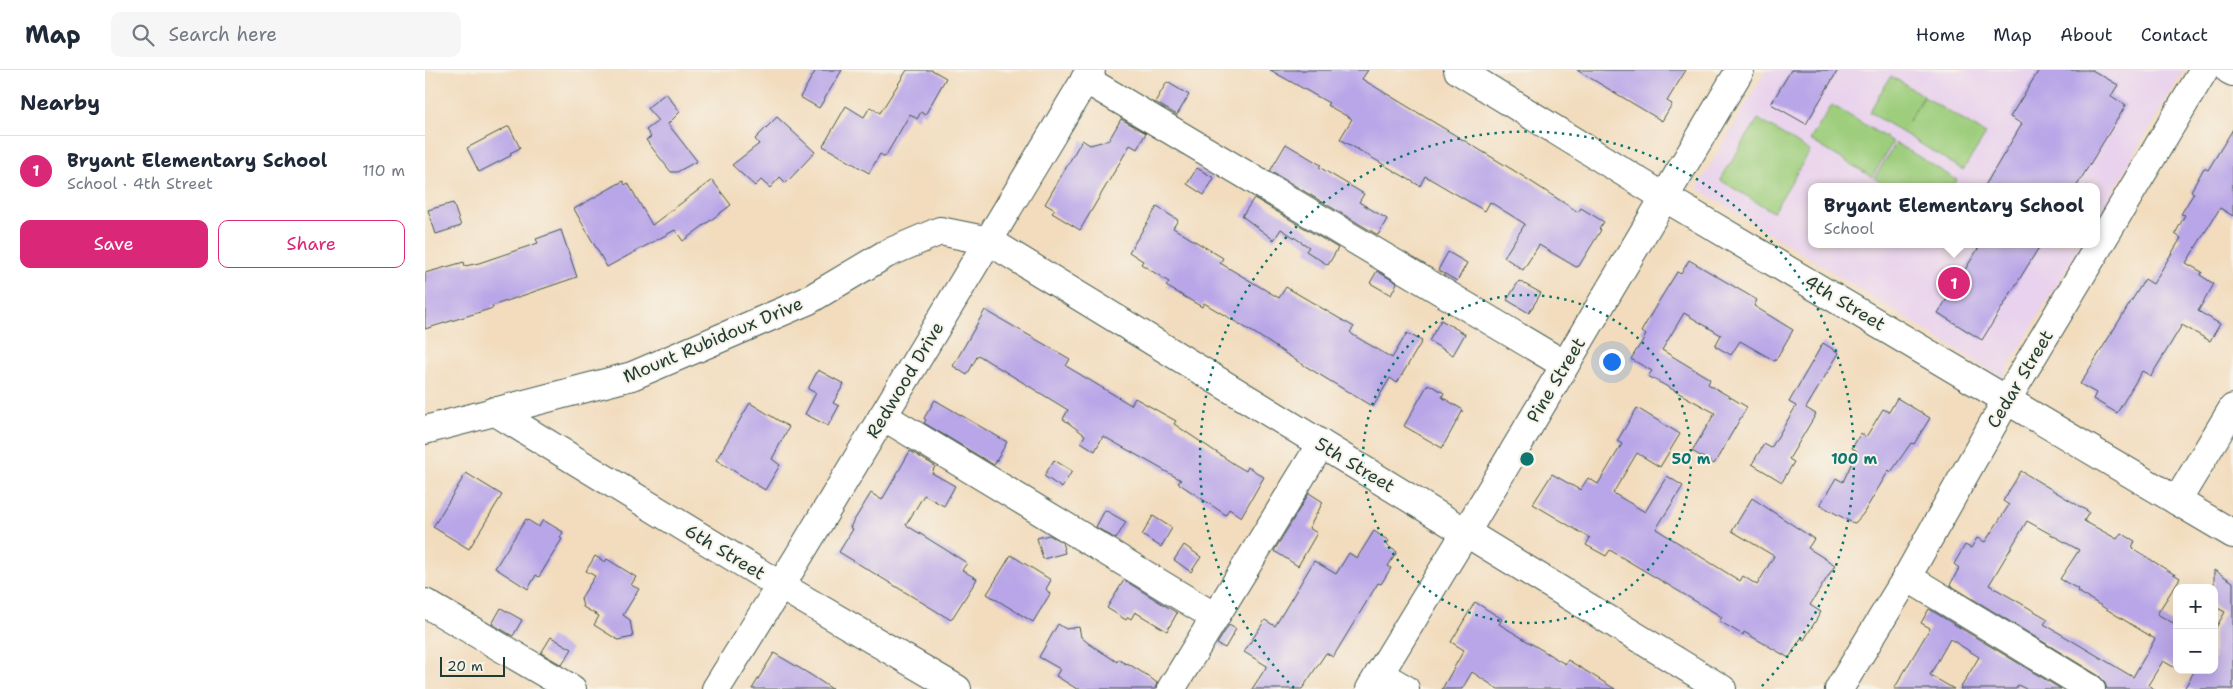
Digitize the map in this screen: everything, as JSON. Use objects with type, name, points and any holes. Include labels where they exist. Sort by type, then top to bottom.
[{"type":"street","name":"4th Street","points":[[1458,70],[1664,197],[2233,534]]},
{"type":"street","name":"Pine Street","points":[[1374,681],[1466,532],[1740,70]]},
{"type":"street","name":"Cedar Street","points":[[2100,244],[2204,70]]},
{"type":"street","points":[[2229,70],[2233,72]]},
{"type":"street","points":[[1087,73],[1565,365]]},
{"type":"street","name":"Redwood Drive","points":[[716,689],[781,586],[989,241],[1087,73]]},
{"type":"street","name":"Mount Rubidoux Drive","points":[[425,430],[632,376],[807,302],[886,254],[940,231],[989,241]]},
{"type":"street","name":"5th Street","points":[[989,241],[1722,689]]},
{"type":"street","name":"Cedar Street","points":[[1839,689],[1907,577],[2007,399],[2097,248]]},
{"type":"street","points":[[2177,501],[2233,408]]},
{"type":"street","name":"6th Street","points":[[494,411],[781,586],[957,689]]},
{"type":"street","points":[[883,416],[1215,616]]},
{"type":"street","points":[[1171,689],[1321,444]]},
{"type":"street","points":[[1907,577],[2091,689]]},
{"type":"street","points":[[425,603],[572,689]]},
{"type":"street","points":[[1374,681],[1405,689]]},
{"type":"shaded area","points":[[1766,70],[2184,70],[2100,214],[2100,183],[1808,183],[1808,248],[2079,248],[2002,378],[1697,188]]},
{"type":"green space","points":[[1891,76],[1924,96],[1907,123],[1924,97],[1986,134],[1963,170],[1869,112]]},
{"type":"green space","points":[[1832,105],[1893,142],[1872,177],[1810,140]]},
{"type":"green space","points":[[1758,119],[1810,151],[1773,212],[1720,180]]},
{"type":"green space","points":[[1896,143],[1957,180],[1955,183],[1881,183],[1874,178]]},
{"type":"building","points":[[816,70],[842,70],[819,108],[800,97]]},
{"type":"building","points":[[907,70],[932,70],[946,78],[925,115],[921,112],[917,119],[910,114],[885,157],[880,154],[869,173],[823,146],[846,106],[864,117],[870,107],[880,113]]},
{"type":"building","points":[[1270,70],[1368,70],[1362,79],[1513,170],[1578,212],[1581,208],[1604,222],[1599,229],[1601,230],[1579,266],[1576,267],[1539,245],[1523,270],[1504,257],[1525,224],[1490,202],[1485,211],[1425,176],[1420,186],[1340,139],[1352,119],[1327,105],[1329,103]]},
{"type":"building","points":[[1577,70],[1686,70],[1667,101],[1672,104],[1662,121]]},
{"type":"building","points":[[1791,70],[1838,70],[1806,124],[1771,104]]},
{"type":"building","points":[[2039,70],[2092,70],[2118,85],[2111,96],[2126,105],[2078,183],[1986,183],[2022,124],[2010,117]]},
{"type":"building","points":[[1167,82],[1189,95],[1177,115],[1155,102]]},
{"type":"building","points":[[666,93],[680,112],[668,124],[697,161],[677,172],[671,172],[646,140],[651,137],[646,130],[658,121],[647,108]]},
{"type":"building","points":[[777,117],[815,152],[786,183],[780,177],[770,188],[761,180],[755,186],[732,165],[759,144],[755,139]]},
{"type":"building","points":[[1121,119],[1146,133],[1137,149],[1130,145],[1080,230],[1052,213],[1055,210],[1045,204],[1082,140],[1090,145],[1109,140]]},
{"type":"building","points":[[509,126],[520,148],[510,153],[512,155],[479,172],[467,148]]},
{"type":"building","points":[[2233,129],[2233,216],[2220,208],[2186,263],[2202,272],[2200,275],[2214,284],[2198,311],[2220,324],[2210,341],[2182,325],[2151,376],[2142,371],[2117,413],[2093,399],[2096,393],[2080,384],[2145,279],[2153,284],[2181,238],[2175,234],[2185,215],[2181,214],[2194,193],[2191,191],[2204,168],[2208,170]]},
{"type":"building","points":[[1286,144],[1321,165],[1319,167],[1364,194],[1359,202],[1387,219],[1378,235],[1270,171]]},
{"type":"building","points":[[1197,168],[1214,178],[1204,195],[1187,184]]},
{"type":"building","points":[[712,180],[731,205],[683,241],[675,230],[607,267],[574,209],[623,181],[625,185],[628,183],[652,225]]},
{"type":"building","points":[[1254,198],[1338,248],[1328,265],[1306,251],[1309,247],[1281,229],[1274,240],[1242,216]]},
{"type":"building","points":[[453,203],[461,226],[436,234],[428,210]]},
{"type":"building","points":[[1157,207],[1178,220],[1173,228],[1223,258],[1220,263],[1279,298],[1286,287],[1354,327],[1350,332],[1353,335],[1392,358],[1407,333],[1422,341],[1397,383],[1390,378],[1373,407],[1204,303],[1202,307],[1166,286],[1169,282],[1141,264],[1143,261],[1129,252]]},
{"type":"building","points":[[561,230],[577,277],[492,306],[493,308],[425,329],[425,273],[464,262],[465,266],[479,263],[538,243],[536,239]]},
{"type":"building","points":[[1979,248],[2039,248],[1982,340],[1938,313]]},
{"type":"building","points":[[1448,252],[1467,263],[1457,281],[1438,270]]},
{"type":"building","points":[[1689,260],[1757,300],[1754,306],[1793,330],[1775,361],[1740,341],[1731,355],[1715,346],[1721,335],[1684,313],[1662,350],[1710,379],[1708,384],[1747,407],[1714,464],[1692,451],[1715,413],[1648,376],[1652,371],[1631,359],[1646,335],[1641,332],[1654,309],[1677,272],[1681,274]]},
{"type":"building","points":[[1377,271],[1397,283],[1391,295],[1370,283]]},
{"type":"building","points":[[1519,281],[1541,293],[1529,313],[1507,300]]},
{"type":"building","points":[[985,310],[1070,359],[1066,366],[1131,405],[1135,398],[1176,421],[1174,424],[1234,464],[1246,471],[1248,467],[1264,477],[1241,517],[1229,509],[1226,515],[1178,483],[1181,480],[1103,436],[1095,451],[1081,442],[1085,435],[1063,419],[1068,410],[978,355],[967,375],[953,366]]},
{"type":"building","points":[[1441,320],[1465,334],[1453,355],[1429,341]]},
{"type":"building","points":[[1823,343],[1839,353],[1806,408],[1816,414],[1789,459],[1794,462],[1782,482],[1752,464],[1764,444],[1771,448],[1796,406],[1789,402]]},
{"type":"building","points":[[818,370],[844,384],[833,403],[839,406],[828,426],[805,414],[816,393],[808,389]]},
{"type":"building","points":[[1428,384],[1444,393],[1442,397],[1463,410],[1442,448],[1404,426]]},
{"type":"building","points":[[1897,398],[1930,418],[1914,444],[1911,443],[1891,472],[1889,470],[1863,514],[1855,523],[1851,522],[1820,505],[1836,478],[1843,482],[1857,451],[1852,448],[1861,433],[1866,437],[1883,409],[1889,412]]},
{"type":"building","points":[[935,400],[1007,442],[994,465],[924,423],[926,420],[924,418]]},
{"type":"building","points":[[750,403],[789,427],[772,459],[780,465],[765,490],[716,460]]},
{"type":"building","points":[[1637,408],[1680,434],[1660,467],[1637,453],[1613,493],[1645,512],[1667,476],[1683,486],[1656,529],[1740,581],[1743,576],[1757,585],[1774,556],[1732,531],[1752,498],[1814,539],[1808,548],[1835,565],[1810,605],[1821,612],[1804,640],[1801,638],[1789,658],[1744,632],[1743,635],[1719,621],[1722,617],[1610,550],[1606,556],[1586,545],[1590,538],[1533,504],[1552,474],[1580,490],[1588,478],[1598,484],[1622,444],[1617,441]]},
{"type":"building","points":[[910,451],[935,466],[932,473],[955,486],[944,506],[924,495],[906,525],[967,563],[962,570],[977,579],[951,620],[839,552],[853,529],[850,527],[871,493],[882,500]]},
{"type":"building","points":[[1054,460],[1072,471],[1062,488],[1044,476]]},
{"type":"building","points":[[2021,471],[2089,512],[2084,521],[2117,539],[2121,533],[2135,541],[2132,548],[2180,578],[2176,584],[2173,584],[2173,589],[2157,614],[2173,623],[2173,667],[2163,661],[2148,685],[2154,689],[2107,689],[2104,681],[2099,676],[1950,585],[1959,568],[1954,564],[1965,545],[1971,548],[1977,538],[1985,542],[2009,505],[2003,501]],"holes":[[[2027,521],[2079,550],[2060,579],[2155,639],[2133,677],[2044,624],[2048,619],[1989,585]]]},
{"type":"building","points":[[466,473],[502,495],[469,549],[433,527]]},
{"type":"building","points":[[1309,493],[1323,502],[1309,528],[1317,533],[1298,566],[1274,551]]},
{"type":"building","points":[[1105,510],[1126,522],[1116,539],[1096,527]]},
{"type":"building","points":[[1153,516],[1172,528],[1161,547],[1142,535]]},
{"type":"building","points":[[526,519],[539,527],[543,520],[563,532],[560,538],[562,539],[539,577],[536,575],[528,589],[495,568]]},
{"type":"building","points":[[1374,531],[1389,541],[1386,545],[1397,552],[1388,566],[1391,568],[1381,584],[1378,583],[1333,657],[1326,653],[1302,689],[1252,689],[1267,666],[1244,652],[1265,620],[1275,626],[1314,561],[1336,574],[1349,553],[1357,558]]},
{"type":"building","points":[[1049,535],[1062,542],[1065,553],[1043,559],[1037,538]]},
{"type":"building","points":[[1184,545],[1201,557],[1191,572],[1174,560]]},
{"type":"building","points":[[1011,555],[1051,580],[1046,589],[1050,594],[1033,622],[987,594]]},
{"type":"building","points":[[595,556],[605,562],[607,559],[636,577],[631,585],[639,589],[623,615],[630,620],[633,637],[618,640],[594,625],[599,616],[583,607],[581,598],[595,576],[586,571]]},
{"type":"building","points":[[2214,570],[2233,582],[2233,689],[2184,689],[2193,674],[2218,674],[2218,624],[2225,612],[2218,608],[2218,584],[2214,584]]},
{"type":"building","points":[[1124,580],[1177,613],[1167,631],[1135,612],[1131,619],[1128,617],[1126,620],[1107,608]]},
{"type":"building","points":[[1475,602],[1502,619],[1499,624],[1565,664],[1568,660],[1615,689],[1498,689],[1472,672],[1462,689],[1442,689],[1464,650],[1451,642]]},
{"type":"building","points":[[501,608],[522,620],[513,636],[492,624]]},
{"type":"building","points":[[1929,609],[2061,689],[2026,689],[2018,685],[2016,689],[1960,689],[1979,657],[1950,639],[1930,675],[1954,689],[1894,689],[1930,628],[1921,623]]},
{"type":"building","points":[[1058,624],[1066,629],[1079,627],[1081,637],[1088,643],[1117,662],[1118,659],[1127,663],[1148,676],[1157,683],[1155,689],[1077,689],[1056,676],[1060,669],[1039,657]]},
{"type":"building","points":[[1229,625],[1236,629],[1225,648],[1217,644]]},
{"type":"building","points":[[551,637],[572,649],[562,665],[541,653]]},
{"type":"building","points":[[774,653],[811,675],[832,689],[752,689]]},
{"type":"place","name":"Bryant Elementary School","points":[[1954,283]]}]
